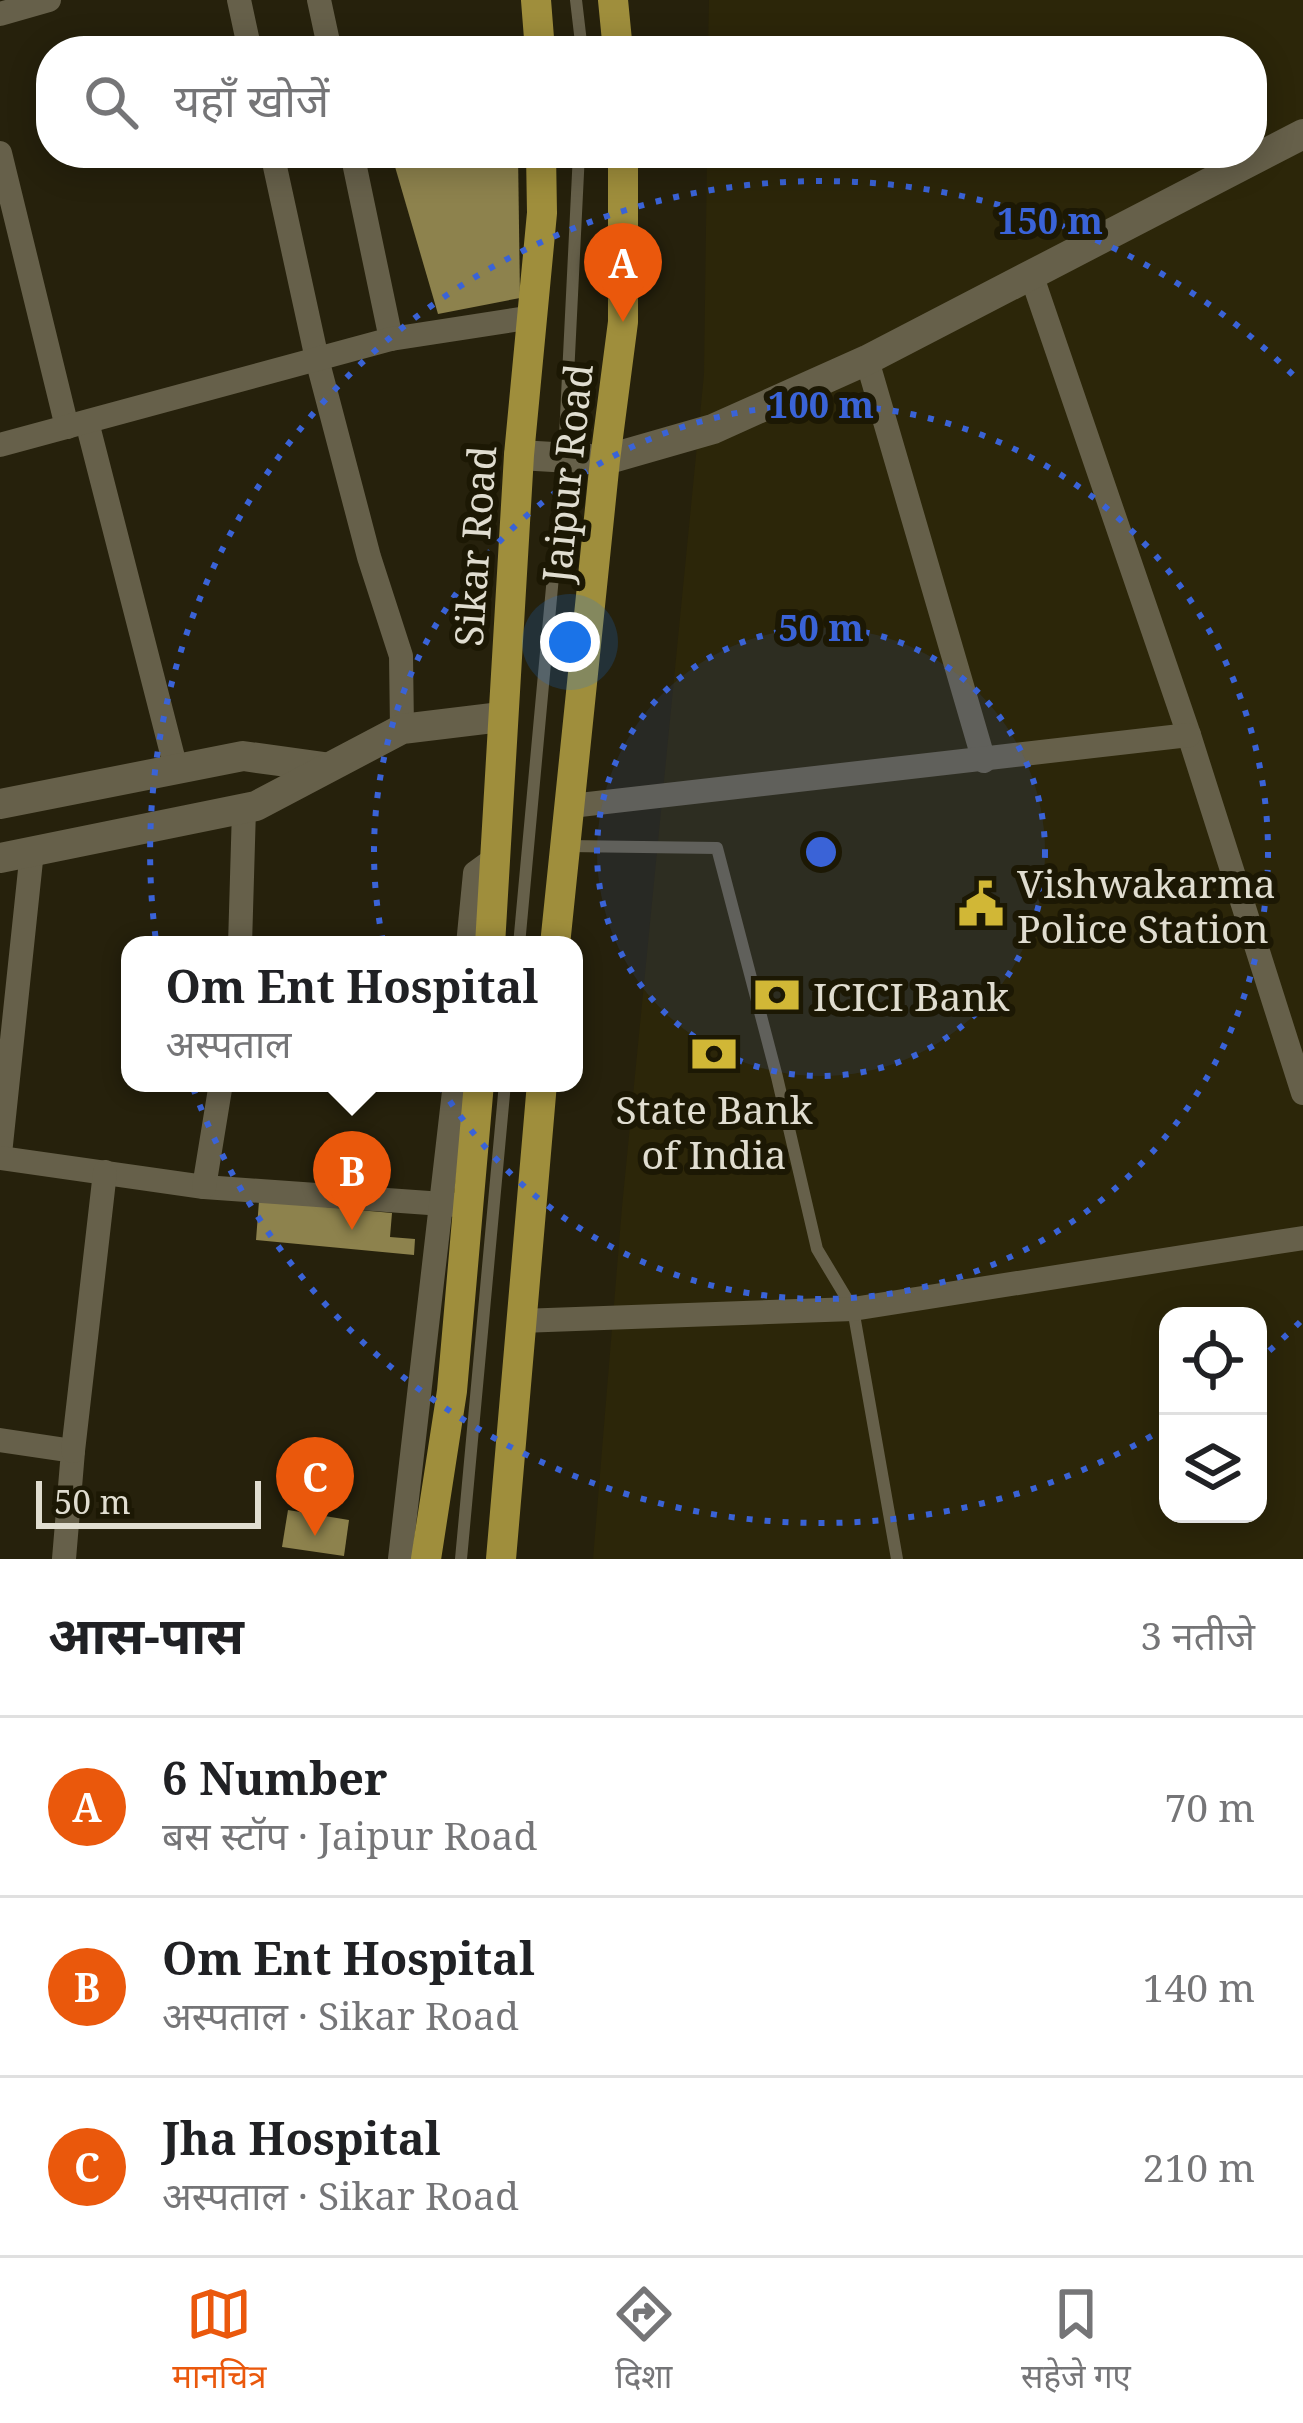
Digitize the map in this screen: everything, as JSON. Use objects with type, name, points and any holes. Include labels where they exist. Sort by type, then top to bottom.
[{"type":"main road","points":[[536,0],[539,36]]},
{"type":"main road","points":[[613,0],[617,36]]},
{"type":"main road","name":"Sikar Road","points":[[491,936],[501,717],[542,213],[541,168]]},
{"type":"main road","name":"Jaipur Road","points":[[556,936],[623,322],[623,168]]},
{"type":"main road","points":[[426,1559],[452,1391],[456,1205],[477,1092]]},
{"type":"main road","points":[[501,1559],[541,1092]]},
{"type":"street","points":[[0,14],[49,0]]},
{"type":"street","points":[[239,0],[247,36]]},
{"type":"street","points":[[319,0],[327,36]]},
{"type":"street","points":[[1267,153],[1303,134]]},
{"type":"street","points":[[0,153],[176,769]]},
{"type":"street","points":[[275,168],[317,358],[369,557],[401,656],[402,729]]},
{"type":"street","points":[[355,168],[391,339]]},
{"type":"street","points":[[519,454],[605,460],[712,429],[867,359],[1238,168]]},
{"type":"street","points":[[1031,277],[1189,735],[1303,1093]]},
{"type":"street","points":[[0,446],[391,339],[533,316]]},
{"type":"street","points":[[867,359],[984,761]]},
{"type":"street","points":[[0,858],[256,806],[402,729],[501,717]]},
{"type":"street","points":[[571,806],[1189,735]]},
{"type":"street","points":[[0,804],[243,756],[324,767]]},
{"type":"street","points":[[240,936],[244,808]]},
{"type":"street","points":[[32,851],[0,1156],[205,1187],[456,1205]]},
{"type":"street","points":[[469,936],[476,873],[497,856]]},
{"type":"street","points":[[205,1187],[220,1092]]},
{"type":"street","points":[[400,1559],[456,1205],[455,1092]]},
{"type":"street","points":[[64,1559],[105,1172]]},
{"type":"street","points":[[520,1321],[853,1309],[1303,1238]]},
{"type":"street","points":[[0,1440],[73,1451]]},
{"type":"lane","points":[[576,0],[580,36]]},
{"type":"lane","points":[[520,936],[564,457],[578,168]]},
{"type":"lane","points":[[566,846],[717,848],[817,1249],[853,1309],[897,1559]]},
{"type":"lane","points":[[461,1559],[504,1092]]},
{"type":"shaded area","points":[[709,0],[1303,0],[1303,1559],[593,1559],[622,1207],[704,374],[707,168],[1267,168],[1267,36],[708,36]]},
{"type":"building","points":[[395,168],[518,168],[520,298],[438,314]]},
{"type":"building","points":[[259,1201],[392,1213],[390,1237],[415,1239],[414,1255],[256,1240]]},
{"type":"building","points":[[288,1510],[349,1520],[344,1556],[282,1547]]},
{"type":"place","name":"6 Number","points":[[623,322]]},
{"type":"place","name":"Vishwakarma Police Station","points":[[981,904]]},
{"type":"place","name":"ICICI Bank","points":[[777,995]]},
{"type":"place","name":"State Bank of India","points":[[714,1054]]},
{"type":"place","name":"Om Ent Hospital","points":[[352,1230]]},
{"type":"place","name":"Jha Hospital","points":[[315,1536]]}]
